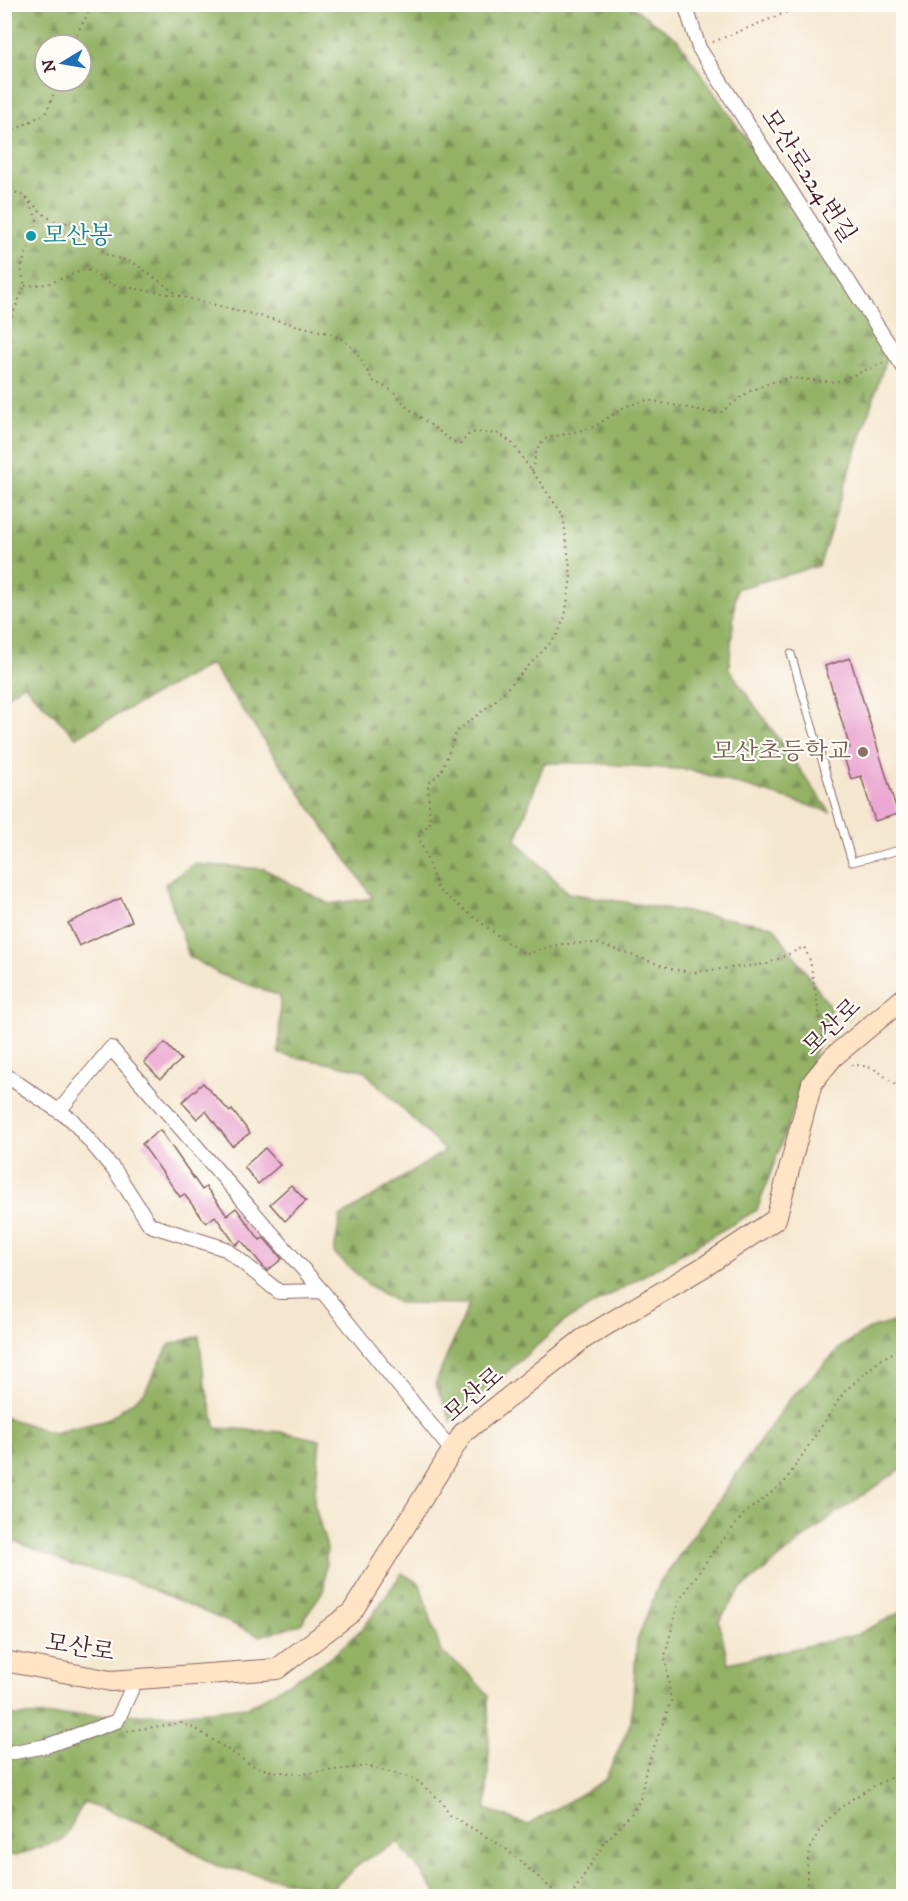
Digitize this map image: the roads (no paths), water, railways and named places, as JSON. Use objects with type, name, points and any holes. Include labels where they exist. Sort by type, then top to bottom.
[{"type":"street","name":"모산로224번길","points":[[685,4],[699,48],[901,363]]},
{"type":"street","name":"모산로","points":[[4,1661],[111,1681],[277,1669],[352,1612],[463,1433],[583,1340],[707,1265],[776,1219],[812,1083],[833,1057],[903,998]]},
{"type":"street","points":[[59,1111],[111,1048],[322,1291],[452,1451]]},
{"type":"street","points":[[4,1074],[72,1120],[116,1172],[150,1225],[226,1249],[279,1293],[322,1291]]},
{"type":"street","points":[[4,1754],[46,1746],[117,1721],[136,1679]]},
{"type":"lane","points":[[790,654],[852,862],[903,849]]},
{"type":"place","name":"모산봉","points":[[31,236]]},
{"type":"place","name":"모산초등학교","points":[[863,752]]}]
